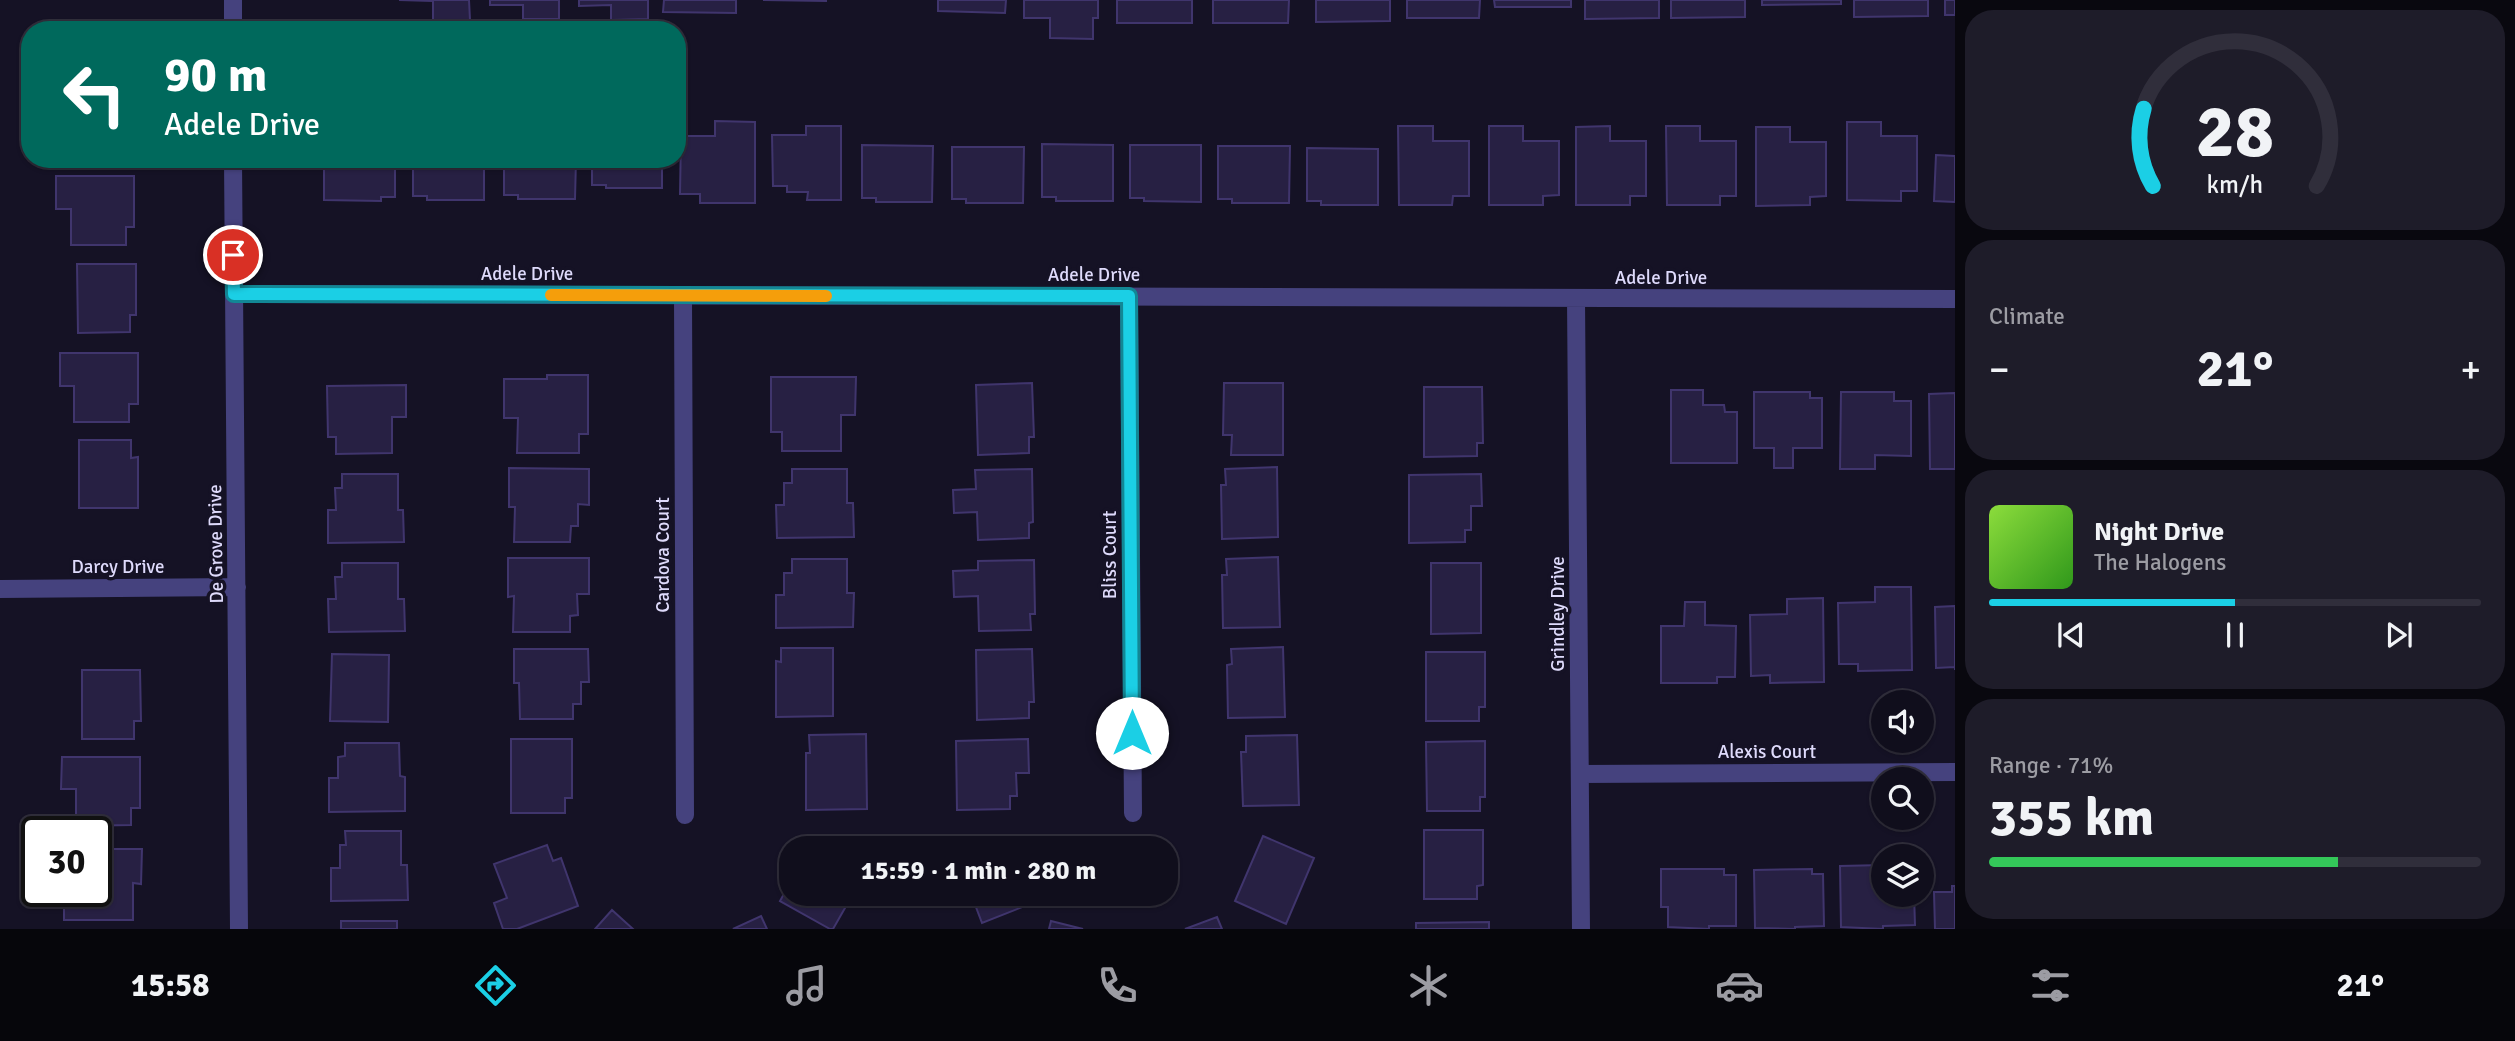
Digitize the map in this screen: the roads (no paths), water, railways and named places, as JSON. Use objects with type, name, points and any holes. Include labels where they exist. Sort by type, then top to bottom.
[{"type":"street","points":[[233,0],[233,21]]},
{"type":"street","name":"De Grove Drive","points":[[233,168],[239,929]]},
{"type":"street","name":"Adele Drive","points":[[234,294],[1955,299]]},
{"type":"street","name":"Cardova Court","points":[[683,296],[685,815]]},
{"type":"street","name":"Bliss Court","points":[[1129,296],[1133,813]]},
{"type":"street","name":"Grindley Drive","points":[[1576,299],[1581,929]]},
{"type":"street","name":"Darcy Drive","points":[[0,589],[237,587]]},
{"type":"street","name":"Alexis Court","points":[[1580,774],[1955,772]]}]
